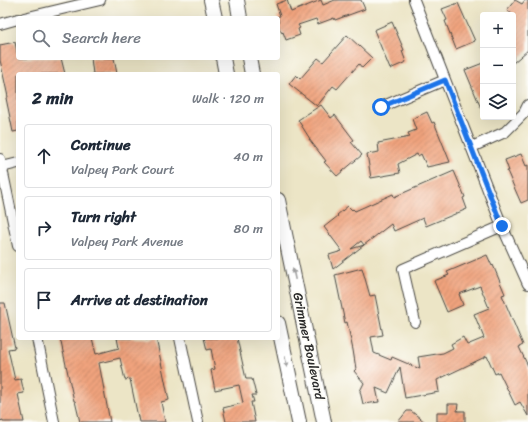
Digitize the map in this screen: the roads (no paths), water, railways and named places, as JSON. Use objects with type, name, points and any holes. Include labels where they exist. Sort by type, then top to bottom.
[{"type":"main road","points":[[211,0],[215,16]]},
{"type":"main road","points":[[236,0],[240,16]]},
{"type":"main road","points":[[223,60],[226,72]]},
{"type":"main road","points":[[249,60],[252,72]]},
{"type":"main road","name":"Grimmer Boulevard","points":[[280,210],[324,422]]},
{"type":"main road","name":"Grimmer Boulevard","points":[[280,333],[299,422]]},
{"type":"street","points":[[32,16],[100,0]]},
{"type":"street","points":[[414,0],[502,226],[528,284]]},
{"type":"street","points":[[0,24],[16,20]]},
{"type":"street","points":[[381,107],[445,80]]},
{"type":"street","points":[[472,147],[505,132],[524,113],[528,105]]},
{"type":"street","points":[[16,163],[1,163],[16,236]]},
{"type":"street","points":[[415,322],[403,269],[502,226]]},
{"type":"street","points":[[37,340],[54,422]]},
{"type":"street","points":[[180,340],[198,422]]}]
